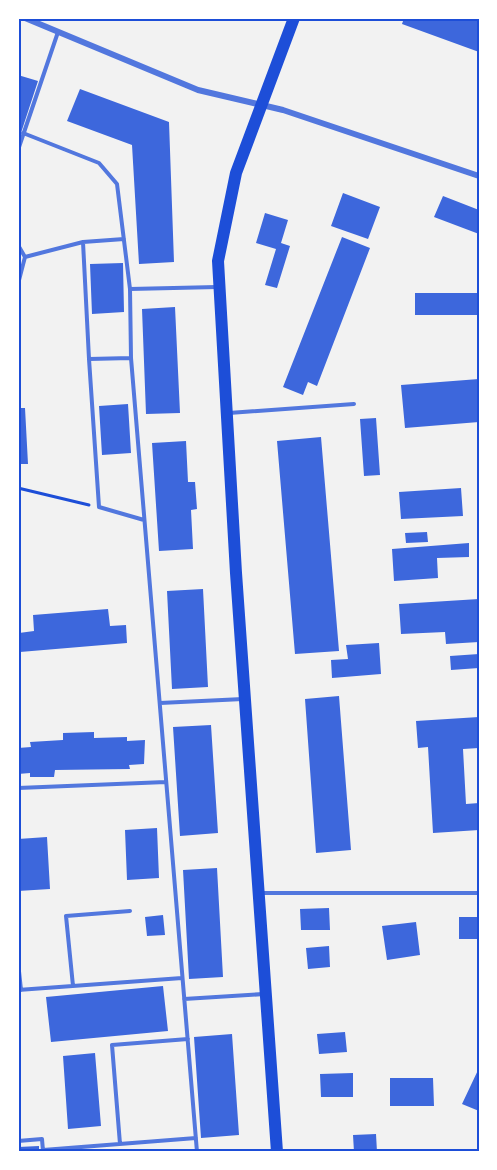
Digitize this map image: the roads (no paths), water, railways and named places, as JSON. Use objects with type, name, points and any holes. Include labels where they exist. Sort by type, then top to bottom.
[{"type":"main road","points":[[277,1152],[245,699],[218,261],[236,173],[294,18]]},
{"type":"street","points":[[26,18],[198,90],[262,105],[479,176]]},
{"type":"lane","points":[[18,150],[58,32]]},
{"type":"lane","points":[[23,133],[99,163],[117,184],[130,289],[131,358],[197,1152]]},
{"type":"lane","points":[[25,257],[83,242],[124,239]]},
{"type":"lane","points":[[83,242],[99,507],[144,520]]},
{"type":"lane","points":[[18,245],[25,257],[18,284]]},
{"type":"lane","points":[[130,289],[220,287]]},
{"type":"lane","points":[[89,359],[131,358]]},
{"type":"lane","points":[[227,413],[354,404]]},
{"type":"lane","points":[[160,704],[245,699]]},
{"type":"lane","points":[[18,788],[166,782]]},
{"type":"lane","points":[[259,893],[479,893]]},
{"type":"lane","points":[[73,986],[66,916],[130,911]]},
{"type":"lane","points":[[18,962],[20,990],[182,978]]},
{"type":"lane","points":[[184,999],[266,993]]},
{"type":"lane","points":[[120,1144],[112,1045],[188,1039]]},
{"type":"lane","points":[[18,1141],[42,1139],[43,1151],[196,1138]]}]
